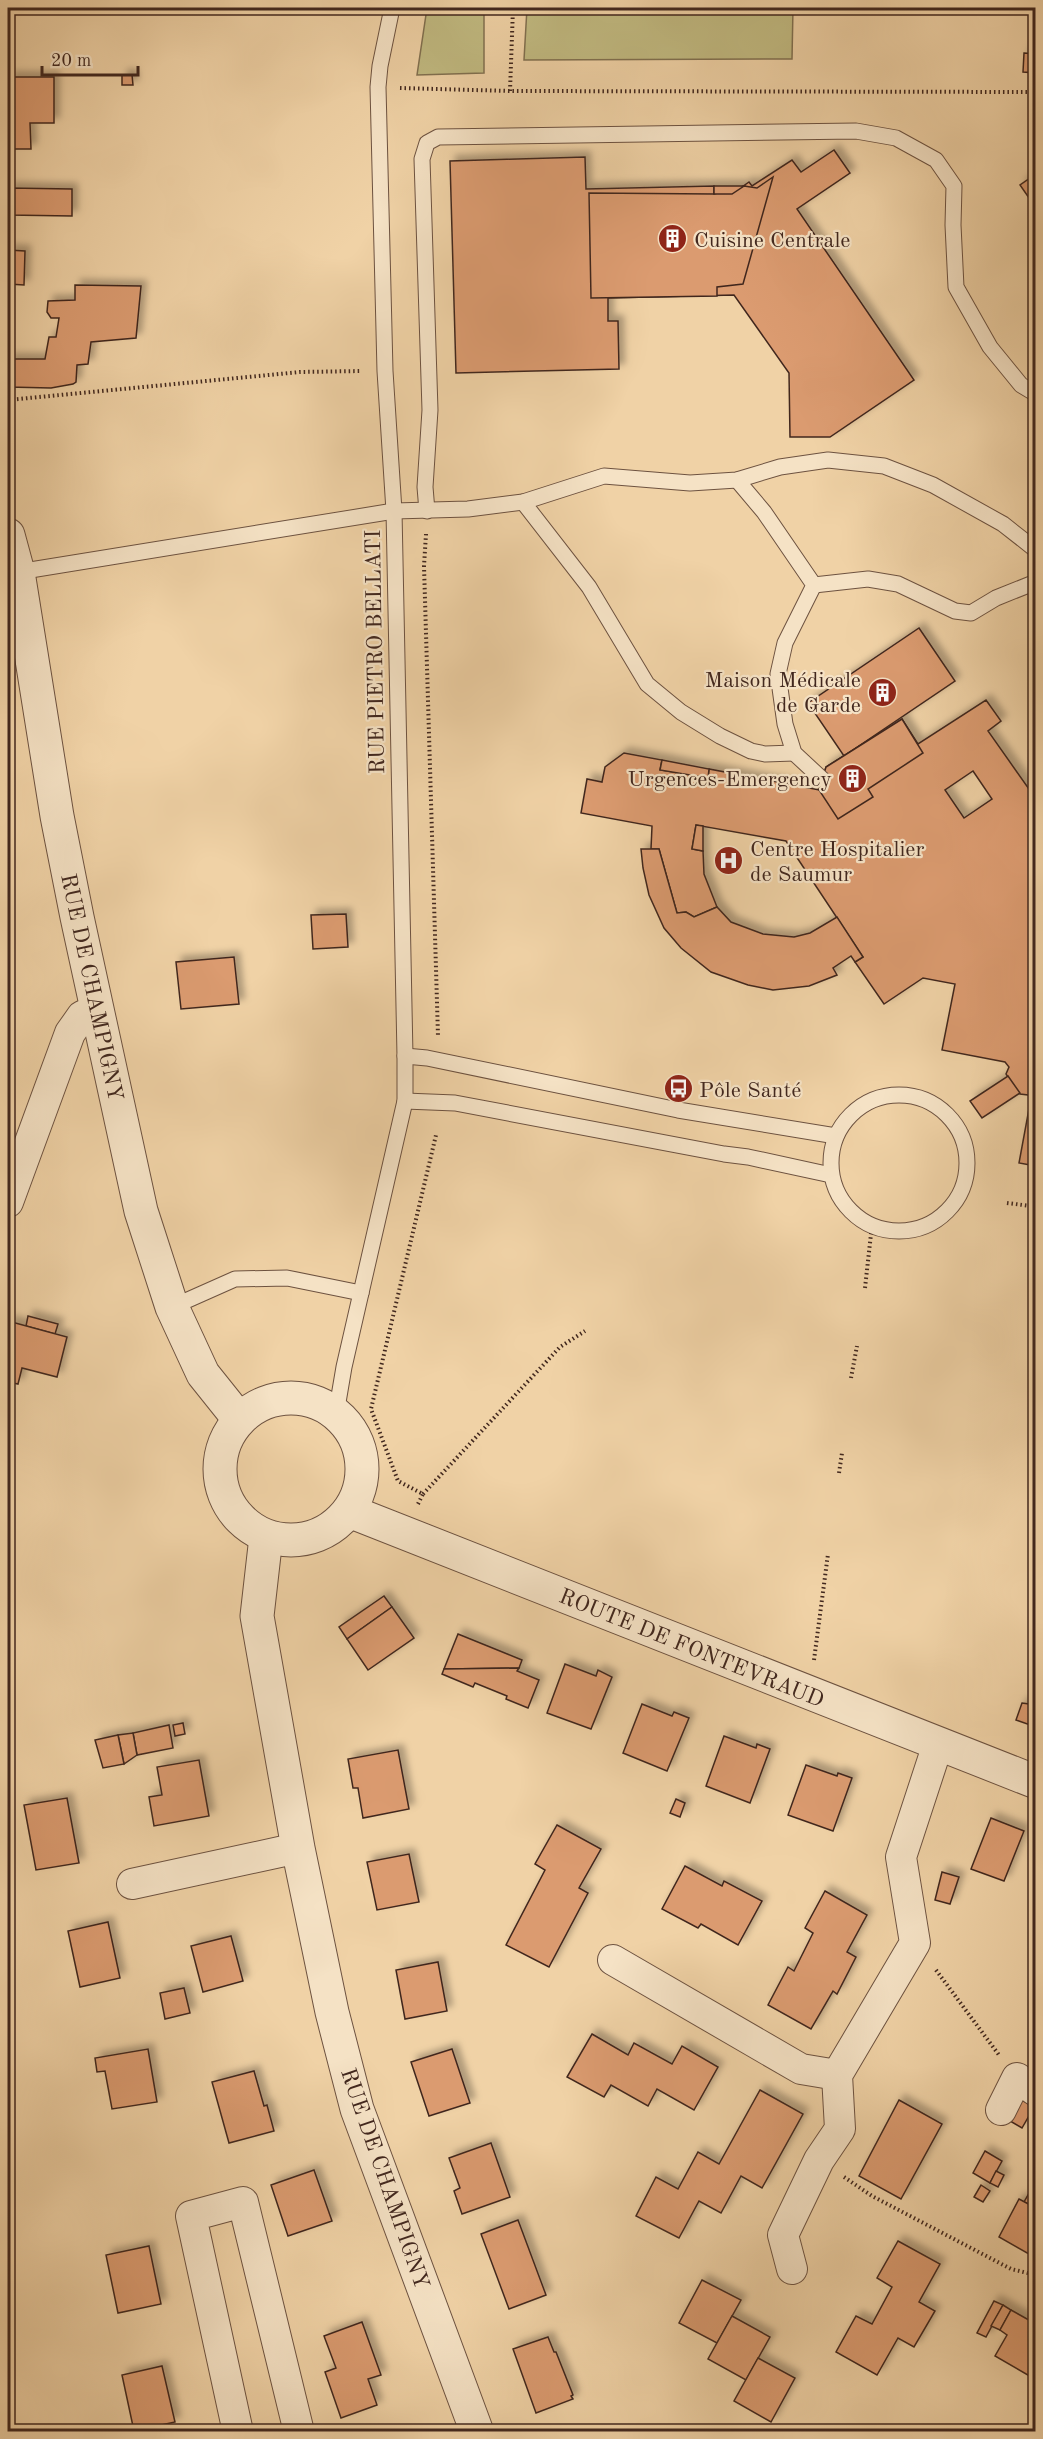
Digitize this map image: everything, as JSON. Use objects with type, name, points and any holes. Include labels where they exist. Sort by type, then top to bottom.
[{"type":"street","name":"RUE DE CHAMPIGNY","points":[[8,535],[18,572],[57,816],[141,1211],[172,1307],[203,1374],[239,1419]]},
{"type":"street","points":[[8,1202],[70,1033],[82,1016],[98,1009]]},
{"type":"street","points":[[287,1398],[313,1402],[336,1414],[350,1430],[359,1449],[362,1470],[359,1491],[349,1510],[333,1527],[312,1538],[289,1541],[267,1537],[242,1522],[225,1499],[219,1471],[224,1443],[239,1419],[261,1404],[287,1398]]},
{"type":"street","name":"ROUTE DE FONTEVRAUD","points":[[349,1510],[1035,1782]]},
{"type":"street","name":"RUE DE CHAMPIGNY","points":[[267,1537],[257,1616],[298,1848],[332,2012],[357,2109],[477,2432]]},
{"type":"street","points":[[792,2269],[783,2235],[819,2160],[840,2129],[837,2075],[915,1942],[901,1857],[938,1744]]},
{"type":"street","points":[[132,1884],[298,1848]]},
{"type":"street","points":[[613,1960],[801,2069],[837,2075]]},
{"type":"street","points":[[1001,2110],[1026,2084]]},
{"type":"street","points":[[238,2432],[191,2216],[243,2202],[299,2432]]},
{"type":"lane","name":"RUE PIETRO BELLATI","points":[[336,1414],[344,1367],[405,1101],[394,511],[385,370],[378,87],[392,8]]},
{"type":"lane","points":[[427,511],[425,487],[430,410],[422,159],[427,144],[438,137],[856,131],[896,138],[936,160],[954,186],[952,225],[956,287],[990,347],[1021,385],[1035,394]]},
{"type":"lane","points":[[18,572],[394,511],[468,510],[523,502],[604,477],[690,483],[737,480],[780,467],[828,460],[884,466],[933,485],[1003,524],[1035,550]]},
{"type":"lane","points":[[737,480],[764,512],[814,585]]},
{"type":"lane","points":[[523,502],[590,587],[647,684],[681,712],[720,736],[751,751],[765,754],[794,753]]},
{"type":"lane","points":[[814,585],[868,579],[898,584],[955,611],[971,613],[996,598],[1035,582]]},
{"type":"lane","points":[[814,585],[785,643],[778,674],[785,724],[794,753],[822,779]]},
{"type":"lane","points":[[405,1056],[427,1058],[678,1110],[836,1136]]},
{"type":"lane","points":[[890,1095],[914,1096],[936,1106],[952,1120],[964,1141],[967,1161],[964,1185],[956,1201],[939,1218],[918,1229],[901,1232],[878,1228],[856,1217],[839,1198],[831,1175],[836,1136],[849,1116],[867,1102],[890,1095]]},
{"type":"lane","points":[[405,1101],[455,1103],[748,1157],[831,1175]]},
{"type":"lane","points":[[172,1307],[235,1279],[288,1278],[361,1293]]},
{"type":"path","points":[[510,91],[513,8]]},
{"type":"path","points":[[378,87],[510,91],[1035,92]]},
{"type":"path","points":[[8,400],[300,372],[385,370]]},
{"type":"path","points":[[427,511],[424,566],[438,1037]]},
{"type":"path","points":[[423,1494],[398,1481],[371,1409],[436,1135]]},
{"type":"path","points":[[1006,1203],[1030,1206],[1032,1196],[1035,1197]]},
{"type":"path","points":[[865,1288],[872,1225]]},
{"type":"path","points":[[417,1507],[423,1494],[560,1347],[585,1331]]},
{"type":"path","points":[[851,1378],[857,1346]]},
{"type":"path","points":[[839,1473],[842,1453]]},
{"type":"path","points":[[816,1646],[828,1554]]},
{"type":"path","points":[[915,1942],[1026,2084]]},
{"type":"path","points":[[819,2160],[872,2196],[1011,2269],[1035,2274]]},
{"type":"shaded area","points":[[427,8],[484,8],[484,73],[417,75]]},
{"type":"shaded area","points":[[527,8],[793,8],[792,59],[524,60]]},
{"type":"building","points":[[1024,53],[1036,54],[1036,73],[1023,72]]},
{"type":"building","points":[[122,75],[132,75],[133,85],[122,85]]},
{"type":"building","points":[[8,77],[54,77],[54,123],[30,123],[31,149],[8,149]]},
{"type":"building","points":[[834,150],[850,173],[797,209],[914,380],[830,437],[790,437],[789,373],[734,295],[608,298],[608,321],[618,321],[619,369],[456,373],[450,161],[585,157],[586,189],[714,186],[714,194],[732,194],[749,182],[752,186],[792,160],[801,172]]},
{"type":"building","points":[[1036,174],[1036,208],[1020,185]]},
{"type":"building","name":"Cuisine Centrale","points":[[773,177],[743,284],[717,287],[717,296],[591,298],[589,193],[714,194],[744,186],[757,188]]},
{"type":"building","points":[[714,186],[744,186],[732,194],[714,194]]},
{"type":"building","points":[[8,188],[72,189],[72,216],[8,215]]},
{"type":"building","points":[[8,250],[25,251],[24,285],[8,284]]},
{"type":"building","points":[[75,285],[141,286],[136,338],[91,342],[88,364],[77,365],[76,382],[73,384],[51,388],[8,387],[8,359],[45,359],[49,337],[56,337],[59,318],[51,318],[47,312],[48,301],[75,300]]},
{"type":"building","name":"Maison Médicale de Garde","points":[[919,628],[955,681],[844,756],[808,703]]},
{"type":"building","points":[[986,700],[1001,721],[988,731],[1036,799],[1036,1166],[1019,1163],[1031,1098],[1020,1094],[1013,1085],[1006,1074],[1009,1067],[1005,1062],[942,1050],[955,984],[923,978],[884,1004],[855,962],[863,957],[786,841],[696,825],[692,849],[703,851],[704,874],[717,907],[694,917],[686,912],[677,913],[659,849],[651,849],[652,826],[581,813],[587,779],[602,782],[605,767],[624,753],[662,760],[660,770],[708,778],[709,769],[819,790],[826,767],[902,719],[918,744]],"holes":[[[973,771],[992,799],[964,818],[945,790]]]},
{"type":"building","name":"Urgences-Emergency","points":[[902,719],[923,753],[868,789],[873,797],[838,819],[819,790],[826,767]]},
{"type":"building","points":[[662,760],[709,769],[708,778],[660,770]]},
{"type":"building","points":[[696,825],[703,826],[703,851],[692,849]]},
{"type":"building","points":[[641,849],[659,849],[677,913],[686,912],[694,917],[717,907],[731,922],[763,934],[794,937],[810,933],[837,917],[863,957],[855,962],[851,956],[833,968],[837,975],[809,986],[773,990],[748,985],[711,972],[681,948],[664,928],[649,895]]},
{"type":"building","points":[[346,914],[348,947],[313,949],[311,915]]},
{"type":"building","points":[[234,957],[239,1004],[181,1009],[176,962]]},
{"type":"building","points":[[1008,1076],[1020,1093],[982,1118],[970,1101]]},
{"type":"building","points":[[28,1316],[58,1324],[55,1334],[26,1326]]},
{"type":"building","points":[[8,1321],[67,1337],[57,1377],[22,1368],[18,1384],[8,1382]]},
{"type":"building","points":[[384,1596],[392,1607],[347,1639],[339,1627]]},
{"type":"building","points":[[392,1607],[414,1638],[368,1670],[347,1639]]},
{"type":"building","points":[[458,1634],[522,1660],[519,1668],[444,1669]]},
{"type":"building","points":[[565,1664],[596,1676],[598,1670],[612,1677],[591,1729],[547,1713]]},
{"type":"building","points":[[519,1668],[517,1671],[539,1680],[528,1708],[506,1699],[507,1696],[475,1683],[473,1687],[442,1674],[444,1669]]},
{"type":"building","points":[[1022,1703],[1036,1705],[1036,1727],[1016,1720]]},
{"type":"building","points":[[642,1704],[672,1716],[674,1712],[689,1718],[667,1771],[623,1753]]},
{"type":"building","points":[[183,1723],[185,1734],[175,1736],[173,1725]]},
{"type":"building","points":[[169,1725],[173,1748],[137,1755],[133,1733]]},
{"type":"building","points":[[133,1733],[137,1755],[124,1764],[118,1735]]},
{"type":"building","points":[[118,1735],[124,1764],[103,1768],[95,1740]]},
{"type":"building","points":[[724,1736],[756,1748],[757,1744],[770,1749],[750,1803],[706,1786]]},
{"type":"building","points":[[398,1750],[409,1809],[363,1818],[358,1788],[353,1788],[348,1759]]},
{"type":"building","points":[[199,1760],[209,1816],[154,1826],[149,1797],[162,1795],[157,1767]]},
{"type":"building","points":[[806,1765],[837,1776],[838,1773],[852,1778],[833,1831],[788,1815]]},
{"type":"building","points":[[67,1798],[79,1863],[36,1870],[24,1805]]},
{"type":"building","points":[[676,1799],[685,1803],[680,1817],[670,1813]]},
{"type":"building","points":[[991,1818],[1024,1831],[1004,1881],[971,1869]]},
{"type":"building","points":[[557,1825],[601,1849],[579,1888],[588,1893],[549,1967],[506,1945],[545,1870],[535,1864]]},
{"type":"building","points":[[409,1854],[419,1902],[377,1910],[367,1862]]},
{"type":"building","points":[[685,1866],[722,1886],[724,1881],[762,1901],[738,1945],[701,1924],[698,1928],[662,1909]]},
{"type":"building","points":[[942,1872],[959,1877],[950,1904],[935,1900]]},
{"type":"building","points":[[825,1891],[867,1915],[847,1952],[856,1957],[837,1994],[833,1991],[811,2029],[768,2005],[788,1967],[794,1971],[813,1933],[805,1928]]},
{"type":"building","points":[[108,1922],[120,1978],[80,1987],[68,1931]]},
{"type":"building","points":[[231,1936],[243,1981],[203,1992],[191,1946]]},
{"type":"building","points":[[438,1962],[447,2011],[405,2019],[396,1970]]},
{"type":"building","points":[[184,1988],[190,2013],[165,2019],[160,1993]]},
{"type":"building","points":[[592,2034],[628,2055],[634,2043],[672,2064],[682,2046],[718,2067],[694,2110],[657,2089],[648,2106],[611,2085],[604,2097],[567,2077]]},
{"type":"building","points":[[148,2049],[157,2102],[112,2109],[105,2071],[97,2072],[95,2058]]},
{"type":"building","points":[[452,2049],[470,2103],[429,2116],[411,2062]]},
{"type":"building","points":[[254,2071],[274,2131],[229,2143],[212,2082]]},
{"type":"building","points":[[760,2090],[803,2114],[762,2188],[741,2176],[721,2213],[699,2201],[679,2238],[636,2216],[656,2177],[678,2189],[698,2152],[719,2164]]},
{"type":"building","points":[[899,2100],[942,2124],[901,2199],[859,2176]]},
{"type":"building","points":[[1022,2100],[1034,2107],[1022,2128],[1010,2121]]},
{"type":"building","points":[[491,2143],[510,2197],[462,2214],[454,2191],[460,2188],[449,2158]]},
{"type":"building","points":[[985,2151],[1002,2161],[990,2183],[973,2173]]},
{"type":"building","points":[[314,2170],[332,2221],[288,2236],[271,2185]]},
{"type":"building","points":[[996,2171],[1004,2175],[998,2187],[990,2183]]},
{"type":"building","points":[[1036,2181],[1036,2208],[1024,2202]]},
{"type":"building","points":[[981,2185],[990,2191],[983,2202],[974,2197]]},
{"type":"building","points":[[1019,2199],[1036,2208],[1036,2258],[999,2237]]},
{"type":"building","points":[[518,2220],[546,2295],[509,2309],[481,2234]]},
{"type":"building","points":[[898,2241],[940,2264],[919,2302],[935,2311],[914,2347],[898,2338],[877,2375],[836,2352],[856,2316],[872,2324],[892,2287],[877,2278]]},
{"type":"building","points":[[149,2246],[161,2304],[118,2313],[106,2255]]},
{"type":"building","points":[[702,2280],[741,2300],[717,2343],[679,2323]]},
{"type":"building","points":[[994,2301],[1003,2305],[986,2337],[977,2333]]},
{"type":"building","points":[[1003,2305],[1011,2310],[1000,2330],[991,2326]]},
{"type":"building","points":[[1011,2310],[1036,2324],[1036,2374],[1033,2378],[995,2356],[1007,2335],[1000,2330]]},
{"type":"building","points":[[732,2316],[770,2337],[746,2380],[708,2359]]},
{"type":"building","points":[[362,2322],[381,2375],[368,2379],[377,2405],[341,2418],[325,2372],[336,2368],[324,2336]]},
{"type":"building","points":[[548,2337],[556,2352],[573,2399],[536,2413],[513,2349]]},
{"type":"building","points":[[758,2358],[795,2378],[771,2422],[734,2401]]},
{"type":"building","points":[[162,2366],[175,2422],[134,2431],[122,2375]]},
{"type":"building","points":[[1036,2374],[1036,2387],[1029,2384]]},
{"type":"place","name":"Cuisine Centrale","points":[[673,239]]},
{"type":"place","name":"Maison Médicale de Garde","points":[[882,692]]},
{"type":"place","name":"Urgences-Emergency","points":[[853,778]]},
{"type":"place","name":"Centre Hospitalier de Saumur","points":[[729,861]]},
{"type":"place","name":"Pôle Santé","points":[[678,1089]]}]
